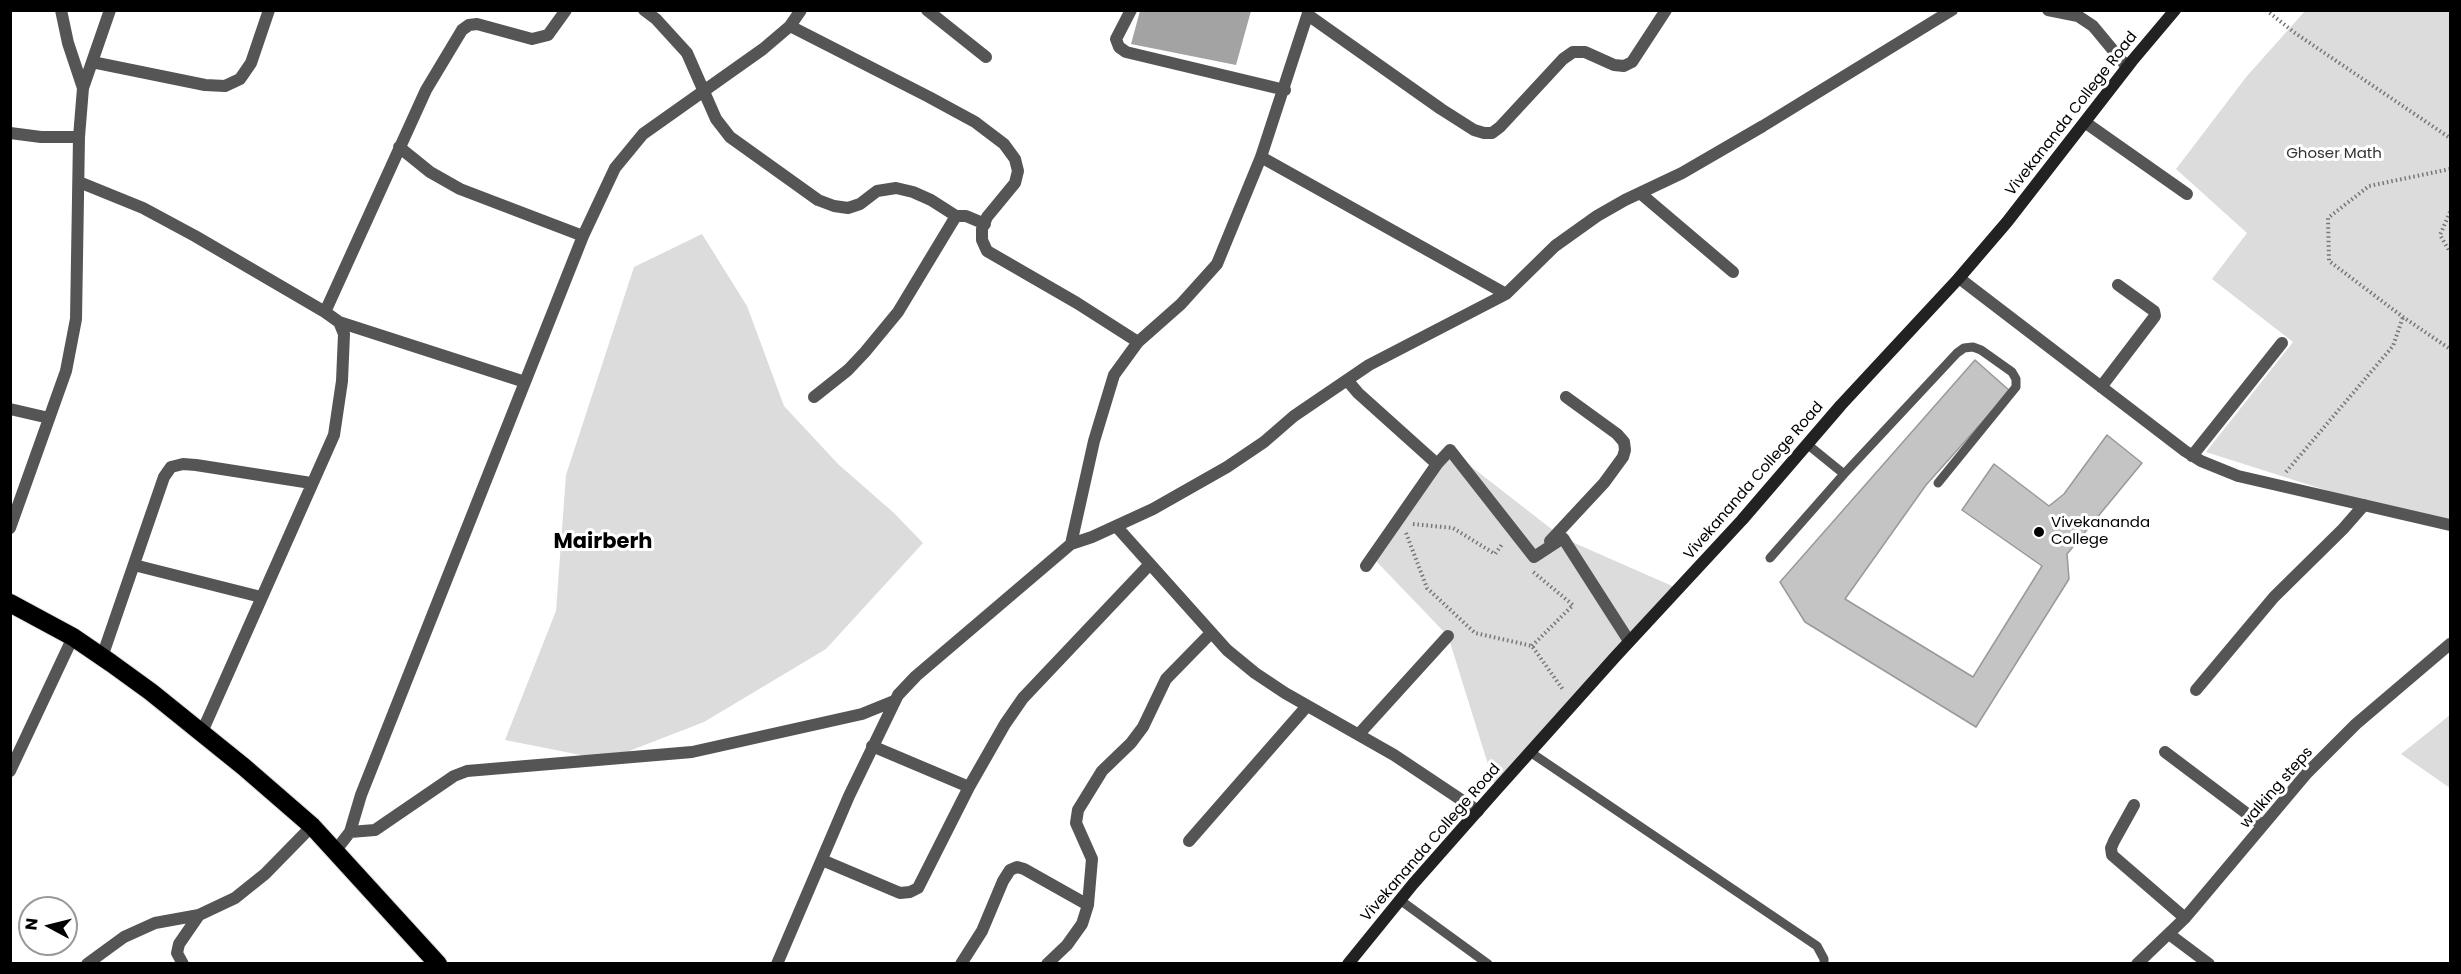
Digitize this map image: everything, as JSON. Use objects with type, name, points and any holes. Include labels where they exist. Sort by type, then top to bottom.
[{"type":"highway","points":[[10,603],[102,657],[202,732],[312,826],[438,963]]},
{"type":"street","points":[[62,10],[68,43],[83,88]]},
{"type":"street","points":[[10,528],[66,371],[76,319],[79,138],[83,88],[110,10]]},
{"type":"street","points":[[92,62],[205,85],[225,86],[240,79],[251,63],[269,10]]},
{"type":"street","points":[[325,312],[426,90],[462,30],[469,24],[477,24],[532,39],[548,35],[566,10]]},
{"type":"street","points":[[644,10],[656,19],[687,53],[716,119],[730,137],[818,200],[848,208],[860,204],[877,191],[896,188],[931,200],[956,216],[966,216],[985,224]]},
{"type":"street","points":[[336,850],[350,832],[361,795],[583,236],[615,168],[643,134],[763,49],[790,26],[801,10]]},
{"type":"street","points":[[927,10],[986,57]]},
{"type":"street","points":[[1131,10],[1116,39],[1119,47],[1126,52],[1285,90]]},
{"type":"street","points":[[1071,544],[1094,441],[1114,375],[1138,342],[1181,304],[1218,264],[1261,157],[1285,90],[1308,13],[1432,103],[1474,130],[1484,133],[1492,132],[1500,127],[1563,59],[1573,52],[1585,52],[1614,65],[1624,66],[1632,62],[1666,10]]},
{"type":"street","points":[[777,963],[894,701],[915,676],[1071,544],[1153,509],[1227,467],[1264,442],[1294,416],[1347,380],[1397,350],[1506,294],[1555,246],[1578,228],[1763,126],[1952,10]]},
{"type":"street","points":[[2048,10],[2078,16],[2093,26],[2127,67]]},
{"type":"street","name":"Vivekananda College Road","points":[[1348,963],[1400,900],[1629,641],[1742,520],[1807,444],[1959,278],[2007,222],[2086,123],[2127,67],[2175,10]]},
{"type":"street","points":[[790,26],[975,122],[1004,144],[1015,159],[1018,171],[1015,183],[987,217],[982,240],[987,251],[1077,303],[1138,342]]},
{"type":"street","points":[[2086,123],[2187,194]]},
{"type":"street","points":[[10,133],[79,138]]},
{"type":"street","points":[[399,147],[430,172],[460,189],[583,236]]},
{"type":"street","points":[[1261,157],[1506,294]]},
{"type":"street","points":[[79,182],[144,208],[339,322],[525,382]]},
{"type":"street","points":[[1640,193],[1733,272]]},
{"type":"street","points":[[814,397],[865,352],[898,312],[956,216]]},
{"type":"street","points":[[1959,278],[2192,456],[2217,469],[2451,525]]},
{"type":"street","points":[[2101,387],[2155,316],[2154,311],[2118,285]]},
{"type":"street","points":[[202,732],[334,435],[344,351],[344,334],[339,322]]},
{"type":"street","points":[[2192,456],[2282,343]]},
{"type":"street","points":[[1347,380],[1358,393],[1437,464]]},
{"type":"street","points":[[1532,564],[1604,483],[1623,457],[1625,450],[1624,442],[1617,434],[1566,397]]},
{"type":"street","points":[[10,410],[49,418]]},
{"type":"street","points":[[1366,566],[1437,464],[1450,450],[1513,530],[1532,564]]},
{"type":"street","points":[[102,657],[164,477],[171,467],[183,464],[196,465],[311,483]]},
{"type":"street","points":[[2196,690],[2274,597],[2364,505]]},
{"type":"street","points":[[1116,526],[1227,650],[1255,673],[1307,706],[1359,734],[1478,811]]},
{"type":"street","points":[[1532,564],[1563,538],[1629,641]]},
{"type":"street","points":[[822,860],[900,893],[918,888],[969,787],[1005,724],[1023,698],[1150,564]]},
{"type":"street","points":[[134,565],[261,597]]},
{"type":"street","points":[[1047,963],[1067,945],[1082,924],[1088,905],[1092,859],[1076,823],[1078,810],[1102,771],[1131,743],[1143,727],[1166,680],[1211,633]]},
{"type":"street","points":[[1359,734],[1448,636]]},
{"type":"street","points":[[10,771],[73,638]]},
{"type":"street","name":"walking steps","points":[[2138,963],[2185,918],[2307,772],[2356,724],[2451,644]]},
{"type":"street","points":[[350,832],[375,830],[454,776],[467,771],[520,765],[635,759],[702,751],[862,714],[894,701]]},
{"type":"street","points":[[1189,841],[1307,706]]},
{"type":"street","points":[[872,746],[969,787]]},
{"type":"street","points":[[2165,752],[2262,825]]},
{"type":"street","points":[[2134,805],[2114,841],[2112,855],[2185,918]]},
{"type":"street","points":[[87,963],[124,937],[154,923],[199,915],[235,898],[265,874],[312,826]]},
{"type":"street","points":[[961,963],[982,931],[1003,881],[1011,870],[1017,867],[1088,905]]},
{"type":"street","points":[[183,963],[177,953],[179,944],[199,915]]},
{"type":"street","points":[[2169,934],[2209,963]]},
{"type":"lane","points":[[1770,558],[1844,474],[1957,353],[1964,348],[1973,347],[2012,372],[2016,379],[2016,387],[1938,483]]},
{"type":"lane","points":[[1807,444],[1844,474]]},
{"type":"lane","points":[[1530,752],[1816,946],[1824,963]]},
{"type":"lane","points":[[1400,900],[1488,963]]},
{"type":"path","points":[[2266,10],[2295,33],[2451,138]]},
{"type":"path","points":[[2451,169],[2369,186],[2328,219],[2329,261],[2403,317],[2451,349]]},
{"type":"path","points":[[2451,212],[2440,236],[2451,252]]},
{"type":"path","points":[[2276,484],[2393,346],[2403,317]]},
{"type":"path","points":[[1513,530],[1495,554],[1453,528],[1402,523],[1427,588],[1475,633],[1532,645],[1573,704]]},
{"type":"path","points":[[1532,564],[1573,605],[1532,645]]},
{"type":"green space","name":"Ghoser Math","points":[[2305,11],[2450,11],[2450,524],[2388,510],[2206,452],[2293,342],[2212,279],[2247,233],[2176,169],[2247,76]]},
{"type":"green space","points":[[702,234],[747,306],[784,406],[838,464],[894,513],[923,543],[826,649],[704,722],[606,760],[505,740],[556,611],[566,475],[634,267]]},
{"type":"green space","points":[[1450,450],[1563,538],[1679,589],[1496,790],[1448,636],[1375,560],[1436,476]]},
{"type":"green space","points":[[2450,715],[2450,788],[2401,754]]},
{"type":"shaded area","points":[[1140,10],[1251,11],[1236,65],[1131,44]]},
{"type":"building","name":"Vivekananda College","points":[[1975,360],[2010,391],[1926,485],[1845,599],[1973,677],[2042,566],[1962,510],[1994,464],[2049,506],[2064,494],[2107,435],[2142,463],[2067,554],[2069,579],[1976,727],[1805,622],[1780,582]]},
{"type":"place","name":"Vivekananda College","points":[[2039,532]]},
{"type":"district","name":"Mairberh","points":[[603,543]]}]
